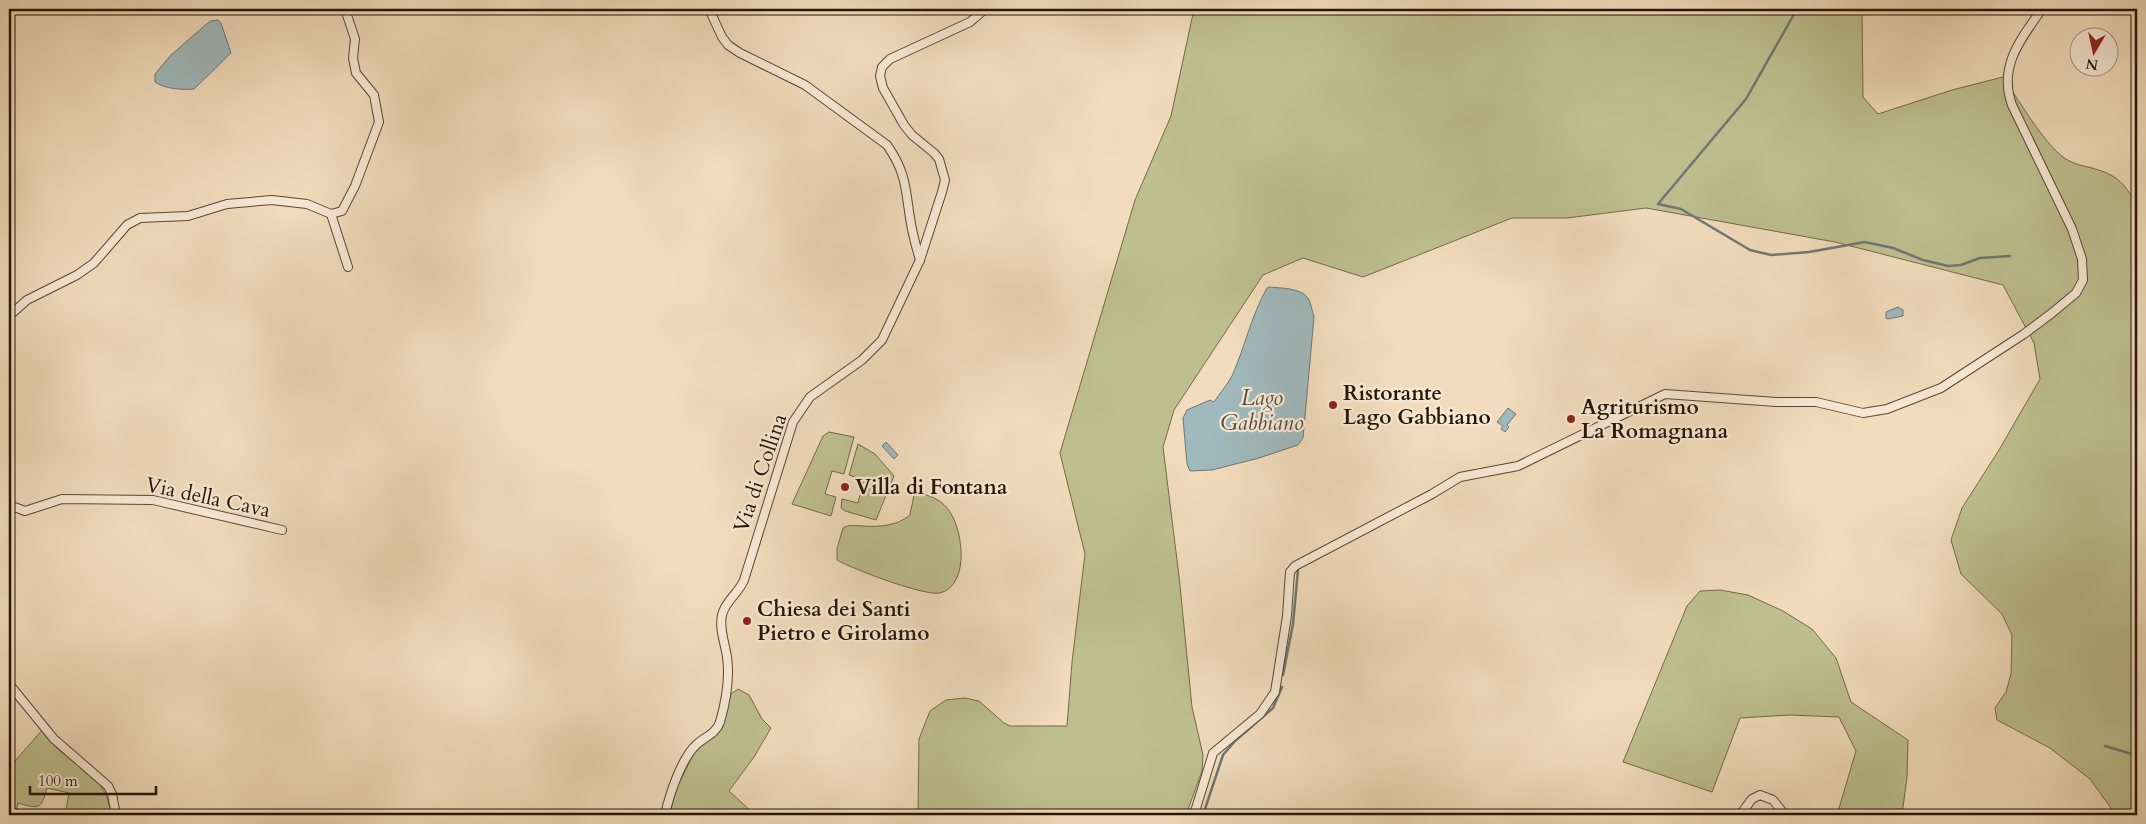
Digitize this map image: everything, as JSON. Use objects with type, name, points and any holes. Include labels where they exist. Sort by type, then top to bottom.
[{"type":"street","points":[[9,316],[27,300],[77,275],[94,262],[127,225],[140,218],[188,216],[227,204],[272,200],[308,204],[331,214],[339,213],[347,204],[355,186],[378,122],[374,95],[356,73],[353,58],[355,39],[345,9]]},
{"type":"street","points":[[709,9],[722,37],[728,45],[740,53],[805,85],[887,145],[896,158],[905,181],[912,228],[920,260]]},
{"type":"street","name":"Via di Collina","points":[[665,815],[674,786],[690,752],[696,745],[715,731],[720,721],[728,678],[721,626],[722,612],[724,606],[739,590],[744,580],[754,542],[793,422],[810,397],[862,360],[879,344],[920,260],[942,192],[944,174],[934,153],[912,135],[887,98],[880,76],[882,67],[890,60],[970,22],[985,9]]},
{"type":"street","points":[[1194,815],[1213,753],[1260,714],[1275,692],[1286,624],[1290,572],[1296,566],[1432,494],[1460,477],[1518,466],[1665,394],[1776,402],[1816,402],[1858,413],[1887,409],[1941,388],[2024,334],[2076,293],[2083,280],[2080,250],[2009,97],[2007,75],[2016,45],[2042,9]]},
{"type":"street","points":[[331,214],[348,267]]},
{"type":"street","name":"Via della Cava","points":[[9,506],[25,511],[62,499],[153,500],[282,530]]},
{"type":"street","points":[[9,684],[58,744],[108,786],[114,799],[116,815]]},
{"type":"street","points":[[1740,815],[1752,799],[1760,795],[1773,800],[1785,815]]},
{"type":"green space","points":[[1194,9],[1862,9],[1863,97],[1878,114],[1952,90],[2003,77],[2039,131],[2055,150],[2078,165],[2106,173],[2118,180],[2123,184],[2137,205],[2137,815],[2116,815],[2090,779],[2050,748],[1997,720],[1995,708],[2006,692],[2011,674],[2012,635],[2002,614],[1961,574],[1951,540],[1962,508],[1999,450],[2040,379],[2034,343],[2003,285],[1835,242],[1646,208],[1567,218],[1512,218],[1363,277],[1303,258],[1263,275],[1174,410],[1163,447],[1179,576],[1192,707],[1203,755],[1202,771],[1186,815],[918,815],[919,739],[930,711],[946,700],[965,698],[979,701],[1010,726],[1067,726],[1072,662],[1085,554],[1060,453],[1135,200],[1171,116]]},
{"type":"green space","points":[[829,432],[854,437],[844,474],[832,471],[825,494],[836,497],[831,516],[792,504],[823,436]]},
{"type":"green space","points":[[858,444],[875,454],[894,476],[876,520],[845,511],[841,508],[842,499],[858,503],[864,480],[849,475]]},
{"type":"green space","points":[[917,493],[941,502],[953,516],[960,541],[961,554],[960,567],[956,579],[950,588],[940,593],[931,593],[872,575],[837,560],[837,549],[843,528],[850,526],[882,526],[900,522],[910,515],[914,495]]},
{"type":"green space","points":[[1720,590],[1748,595],[1783,611],[1812,629],[1836,658],[1851,702],[1908,740],[1907,777],[1902,815],[1837,815],[1856,751],[1839,717],[1789,715],[1740,718],[1712,792],[1623,762],[1687,606],[1700,591]]},
{"type":"green space","points":[[738,689],[749,695],[762,719],[771,728],[754,757],[729,791],[755,815],[669,815],[677,787],[695,751],[714,736],[722,725],[731,694]]},
{"type":"green space","points":[[43,729],[51,742],[60,751],[92,775],[100,785],[107,798],[111,815],[65,815],[69,793],[47,788],[41,804],[35,807],[18,803],[15,815],[9,815],[9,768]]},
{"type":"water","points":[[218,20],[221,23],[231,53],[194,89],[174,88],[155,82],[155,74],[171,55],[210,21]]},
{"type":"water","name":"Lago Gabbiano","points":[[1269,287],[1290,289],[1305,295],[1309,300],[1314,317],[1303,438],[1298,445],[1259,458],[1212,470],[1190,471],[1187,464],[1183,418],[1187,410],[1210,400],[1214,402],[1228,383],[1237,365],[1261,299]]},
{"type":"water","points":[[1898,307],[1903,310],[1903,316],[1886,318],[1886,312]]},
{"type":"water","points":[[1508,408],[1516,414],[1507,425],[1509,427],[1505,432],[1501,429],[1503,426],[1497,422]]},
{"type":"water","points":[[886,442],[898,455],[894,459],[882,446]]},
{"type":"waterway","points":[[1658,204],[1746,99],[1797,9]]},
{"type":"waterway","points":[[1658,204],[1681,209],[1750,250],[1771,255],[1809,252],[1865,242],[1893,248],[1923,260],[1948,266],[1961,265],[1980,258],[2010,256]]},
{"type":"waterway","points":[[1283,675],[1293,624],[1298,570]]},
{"type":"waterway","points":[[1203,815],[1223,755],[1235,741],[1273,708],[1282,687]]},
{"type":"waterway","points":[[2105,746],[2132,754],[2137,753]]},
{"type":"place","name":"Ristorante Lago Gabbiano","points":[[1333,405]]},
{"type":"place","name":"Agriturismo La Romagnana","points":[[1571,419]]},
{"type":"place","name":"Villa di Fontana","points":[[845,487]]},
{"type":"place","name":"Chiesa dei Santi Pietro e Girolamo","points":[[747,621]]}]
